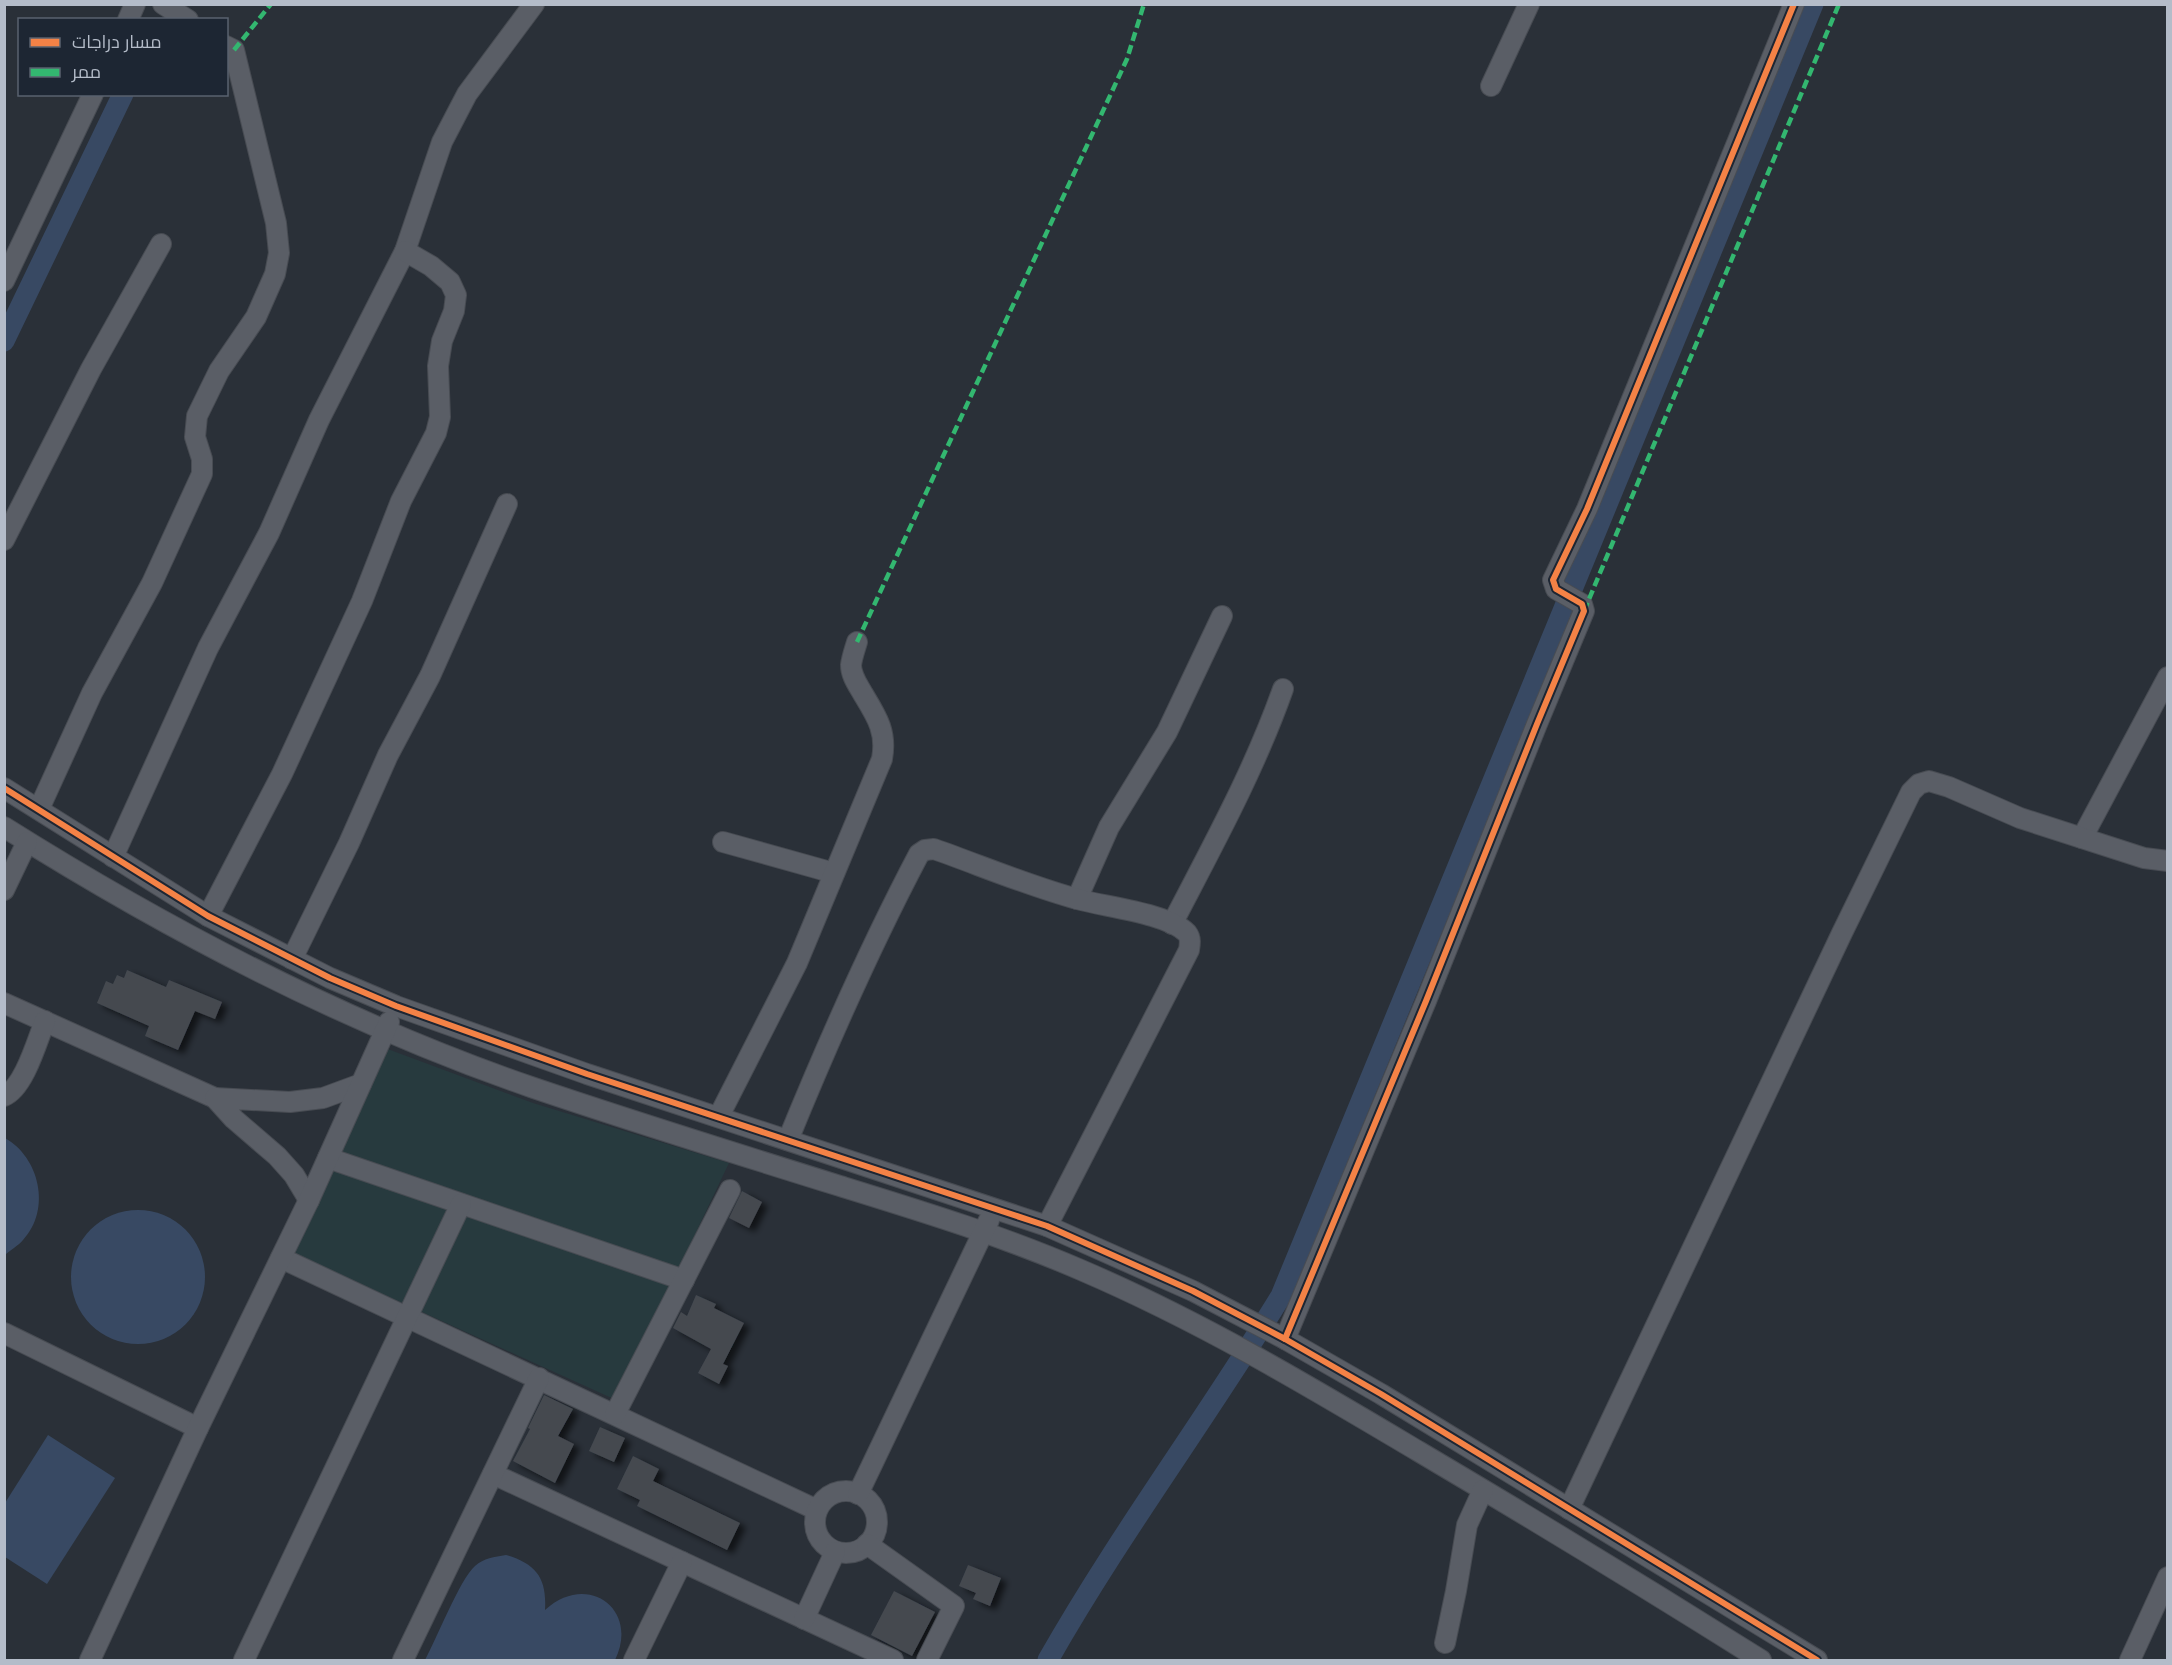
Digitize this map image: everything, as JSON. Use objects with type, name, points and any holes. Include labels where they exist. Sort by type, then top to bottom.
[{"type":"street","points":[[129,18],[135,4]]},
{"type":"street","points":[[163,4],[185,18]]},
{"type":"street","points":[[113,857],[208,648],[269,533],[319,420],[405,251],[442,142],[467,94],[534,4]]},
{"type":"street","points":[[1491,86],[1529,4]]},
{"type":"street","points":[[1285,1339],[1426,1001],[1584,611],[1582,604],[1568,597],[1553,585],[1553,580],[1591,498],[1794,4]]},
{"type":"street","points":[[39,809],[92,693],[152,583],[202,474],[202,459],[195,437],[197,416],[219,371],[256,317],[275,274],[279,253],[276,223],[234,50],[228,47]]},
{"type":"street","points":[[4,280],[92,96]]},
{"type":"street","points":[[4,540],[91,369],[161,244]]},
{"type":"street","points":[[208,916],[287,763],[362,601],[401,501],[436,433],[440,417],[438,366],[442,340],[454,311],[456,295],[450,282],[431,266],[405,251]]},
{"type":"street","points":[[292,959],[349,843],[388,755],[430,676],[507,504]]},
{"type":"street","points":[[1077,899],[1109,827],[1167,732],[1222,616]]},
{"type":"street","points":[[719,1116],[797,963],[882,759],[885,743],[881,725],[856,683],[851,666],[857,642]]},
{"type":"street","points":[[2082,838],[2168,677]]},
{"type":"street","points":[[1172,924],[1236,802],[1270,726],[1283,689]]},
{"type":"street","points":[[1569,1509],[1911,792],[1919,784],[1929,781],[1949,787],[2020,818],[2144,858],[2168,861]]},
{"type":"street","points":[[4,788],[208,916],[330,978],[396,1006],[587,1074],[1047,1226],[1193,1291],[1285,1339],[1381,1394],[1817,1660]]},
{"type":"street","points":[[4,827],[192,938],[306,996],[384,1032],[539,1090],[985,1231],[1082,1270],[1210,1330],[1271,1363],[1761,1660]]},
{"type":"street","points":[[4,890],[27,842]]},
{"type":"street","points":[[723,842],[834,873]]},
{"type":"street","points":[[788,1140],[821,1057],[870,948],[919,854],[925,850],[934,849],[1077,899],[1172,924],[1188,934],[1189,950],[1047,1226]]},
{"type":"street","points":[[4,1003],[215,1098],[290,1102],[323,1098],[361,1084]]},
{"type":"street","points":[[90,1660],[198,1428],[309,1200],[396,1006]]},
{"type":"street","points":[[4,1096],[11,1094],[21,1081],[45,1021]]},
{"type":"street","points":[[215,1098],[234,1119],[278,1156],[294,1175],[309,1200]]},
{"type":"street","points":[[328,1158],[684,1280]]},
{"type":"street","points":[[615,1414],[730,1190]]},
{"type":"street","points":[[244,1660],[461,1204]]},
{"type":"street","points":[[858,1494],[995,1209]]},
{"type":"street","points":[[281,1258],[817,1510]]},
{"type":"street","points":[[4,1333],[198,1428]]},
{"type":"street","points":[[403,1660],[539,1378]]},
{"type":"street","points":[[493,1474],[893,1660]]},
{"type":"street","points":[[1445,1643],[1467,1526],[1483,1490]]},
{"type":"street","points":[[846,1491],[858,1494],[868,1500],[874,1511],[877,1522],[874,1534],[867,1544],[857,1551],[835,1552],[824,1544],[817,1534],[814,1522],[817,1510],[824,1500],[834,1494],[846,1491]]},
{"type":"street","points":[[867,1544],[954,1606],[927,1660]]},
{"type":"street","points":[[804,1619],[835,1552]]},
{"type":"street","points":[[634,1660],[682,1562]]},
{"type":"street","points":[[2130,1660],[2168,1577]]},
{"type":"green space","points":[[385,1048],[533,1103],[729,1163],[616,1400],[292,1253]]},
{"type":"water","points":[[5,1138],[17,1147],[33,1170],[38,1184],[39,1199],[32,1227],[21,1242],[5,1255]]},
{"type":"water","points":[[138,1210],[164,1215],[185,1230],[200,1251],[205,1277],[200,1303],[185,1324],[164,1339],[138,1344],[112,1339],[91,1324],[76,1303],[71,1277],[76,1251],[91,1230],[112,1215]]},
{"type":"water","points":[[48,1435],[115,1478],[47,1584],[5,1557],[5,1503]]},
{"type":"water","points":[[506,1555],[525,1563],[538,1574],[544,1589],[545,1610],[561,1599],[577,1594],[592,1595],[605,1601],[615,1611],[621,1625],[621,1642],[615,1660],[425,1660],[455,1596],[469,1573],[482,1561]]},
{"type":"building","points":[[127,970],[166,987],[169,980],[222,1002],[215,1019],[195,1011],[178,1050],[145,1036],[149,1026],[97,1003],[106,981],[113,984],[117,975],[124,978]]},
{"type":"building","points":[[742,1191],[762,1202],[749,1228],[729,1218]]},
{"type":"building","points":[[696,1295],[716,1304],[714,1308],[744,1323],[723,1364],[728,1366],[719,1384],[698,1373],[711,1349],[673,1328],[681,1312],[687,1316]]},
{"type":"building","points":[[544,1395],[573,1409],[558,1436],[574,1444],[555,1483],[513,1461]]},
{"type":"building","points":[[600,1427],[625,1438],[614,1462],[589,1451]]},
{"type":"building","points":[[633,1456],[659,1469],[653,1481],[740,1523],[727,1550],[637,1506],[640,1500],[617,1489]]},
{"type":"building","points":[[968,1565],[1001,1578],[990,1606],[973,1599],[976,1593],[959,1586]]},
{"type":"building","points":[[894,1591],[935,1612],[912,1656],[871,1635]]},
{"type":"waterway","points":[[1048,1660],[1133,1522],[1281,1296],[1813,4]]},
{"type":"waterway","points":[[4,341],[122,96]]},
{"type":"marked path","points":[[234,50],[271,4]]},
{"type":"marked path","points":[[857,642],[1127,59],[1144,4]]},
{"type":"marked path","points":[[1584,611],[1839,4]]},
{"type":"cycle path","points":[[1285,1339],[1426,1001],[1584,611],[1582,604],[1556,589],[1553,580],[1587,509],[1794,4]]},
{"type":"cycle path","points":[[4,788],[208,916],[330,978],[396,1006],[587,1074],[1047,1226],[1193,1291],[1285,1339],[1381,1394],[1817,1660]]}]
